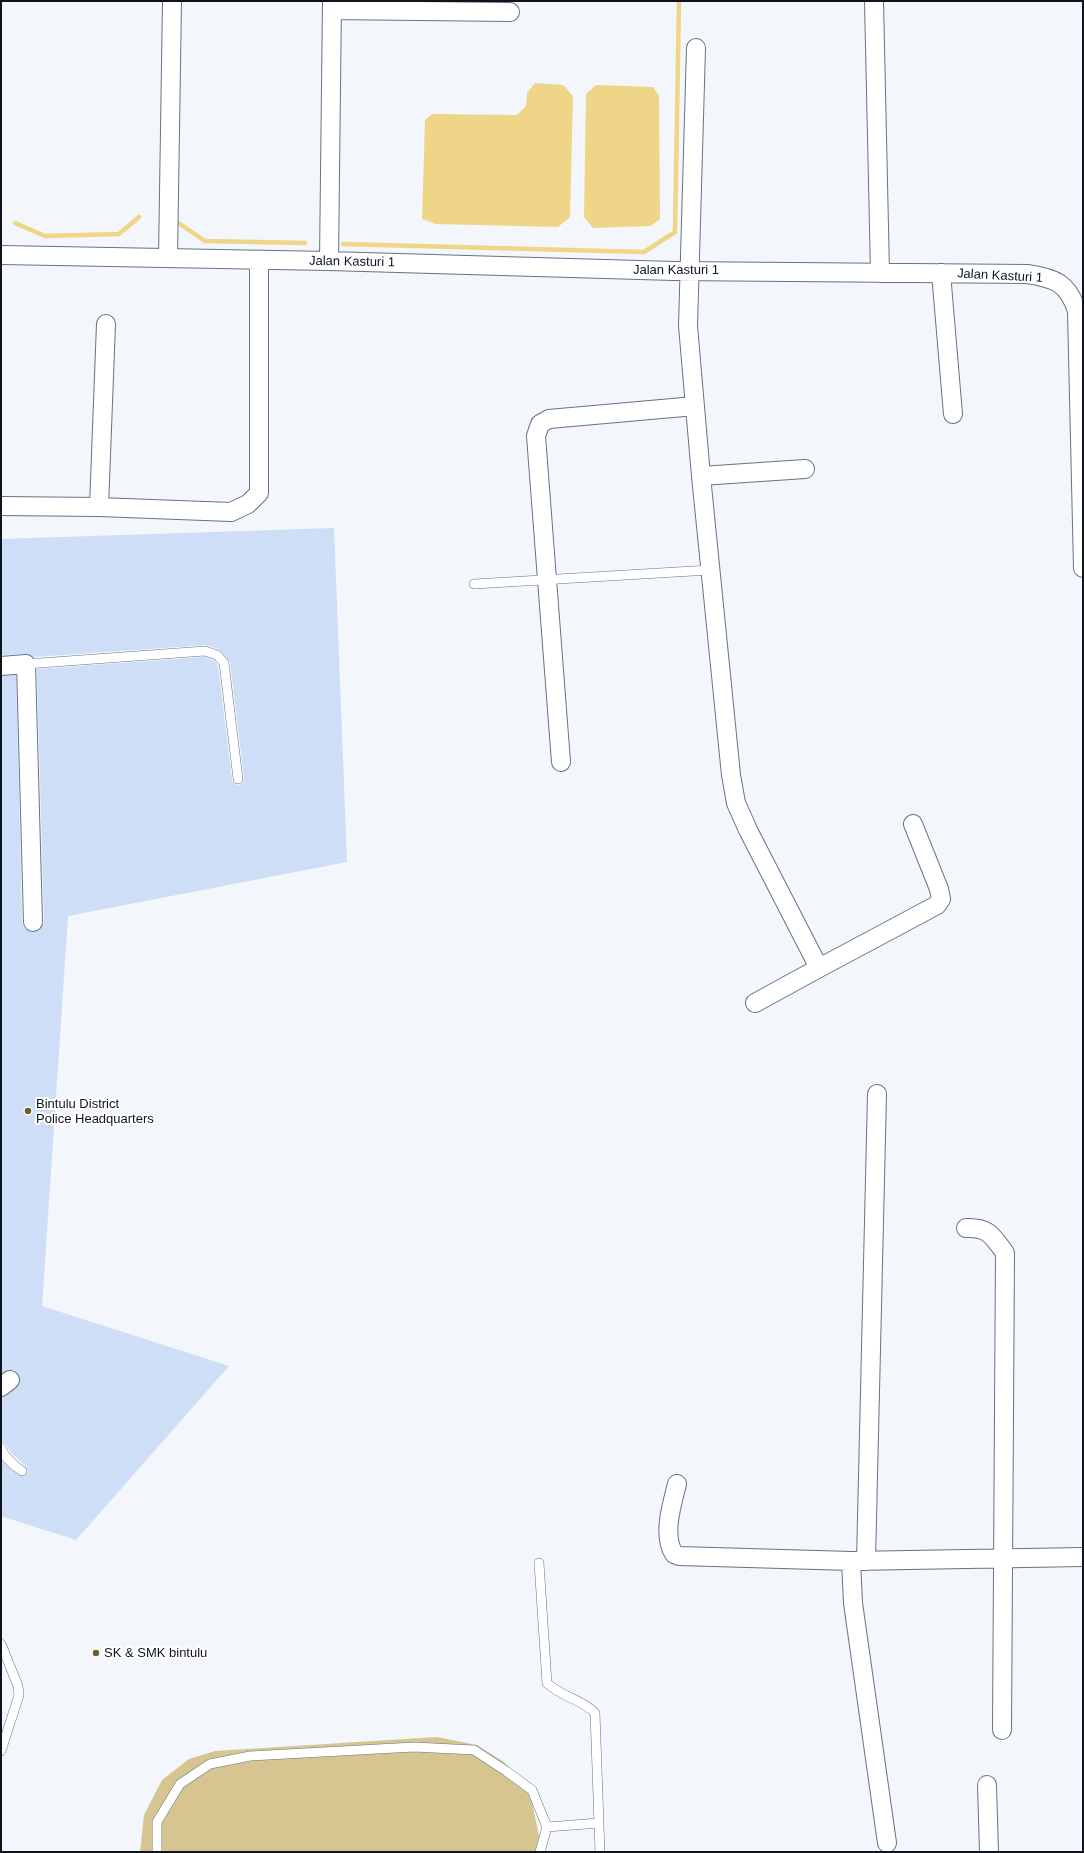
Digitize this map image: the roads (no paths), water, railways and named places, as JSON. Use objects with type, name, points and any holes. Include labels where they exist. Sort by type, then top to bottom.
[{"type":"street","points":[[168,258],[172,1]]},
{"type":"street","points":[[874,1],[880,272]]},
{"type":"street","points":[[329,261],[332,6],[510,12]]},
{"type":"street","points":[[696,48],[691,271],[688,326],[710,570],[731,775],[736,803],[748,830],[819,968]]},
{"type":"street","name":"Jalan Kasturi 1","points":[[1,255],[329,261],[691,271],[1027,274],[1048,278],[1066,288],[1073,298],[1079,326],[1083,568]]},
{"type":"street","points":[[1,506],[99,507],[231,512],[248,504],[259,493],[259,260]]},
{"type":"street","points":[[941,273],[953,414]]},
{"type":"street","points":[[99,507],[106,324]]},
{"type":"street","points":[[561,762],[536,436],[540,424],[549,419],[695,406]]},
{"type":"street","points":[[701,476],[806,469]]},
{"type":"street","points":[[1,666],[26,664],[33,922]]},
{"type":"street","points":[[755,1003],[937,905],[941,899],[939,889],[913,824]]},
{"type":"street","points":[[877,1094],[858,1561],[853,1604],[887,1843]]},
{"type":"street","points":[[966,1228],[981,1228],[995,1238],[1005,1253],[1002,1730]]},
{"type":"street","points":[[677,1484],[670,1515],[669,1532],[670,1548],[674,1554],[858,1561],[1083,1557]]},
{"type":"street","points":[[987,1785],[989,1852]]},
{"type":"lane","points":[[474,584],[710,570]]},
{"type":"lane","points":[[26,664],[205,651],[217,655],[224,663],[238,779]]},
{"type":"lane","points":[[1,1448],[12,1464],[22,1470]]},
{"type":"lane","points":[[539,1563],[548,1683],[553,1689],[589,1707],[595,1713],[600,1852]]},
{"type":"lane","points":[[1,1644],[18,1686],[19,1696],[1,1751]]},
{"type":"lane","points":[[157,1852],[157,1822],[180,1784],[210,1764],[250,1756],[414,1747],[445,1747],[474,1750],[506,1770],[532,1790],[548,1827],[540,1852]]},
{"type":"lane","points":[[548,1827],[599,1823]]},
{"type":"waterway","points":[[343,244],[644,252],[675,232],[679,1]]},
{"type":"waterway","points":[[15,223],[45,236],[119,234],[139,217]]},
{"type":"waterway","points":[[174,220],[205,241],[305,243]]},
{"type":"place","name":"Bintulu District Police Headquarters","points":[[28,1111]]},
{"type":"place","name":"SK & SMK bintulu","points":[[96,1653]]}]
